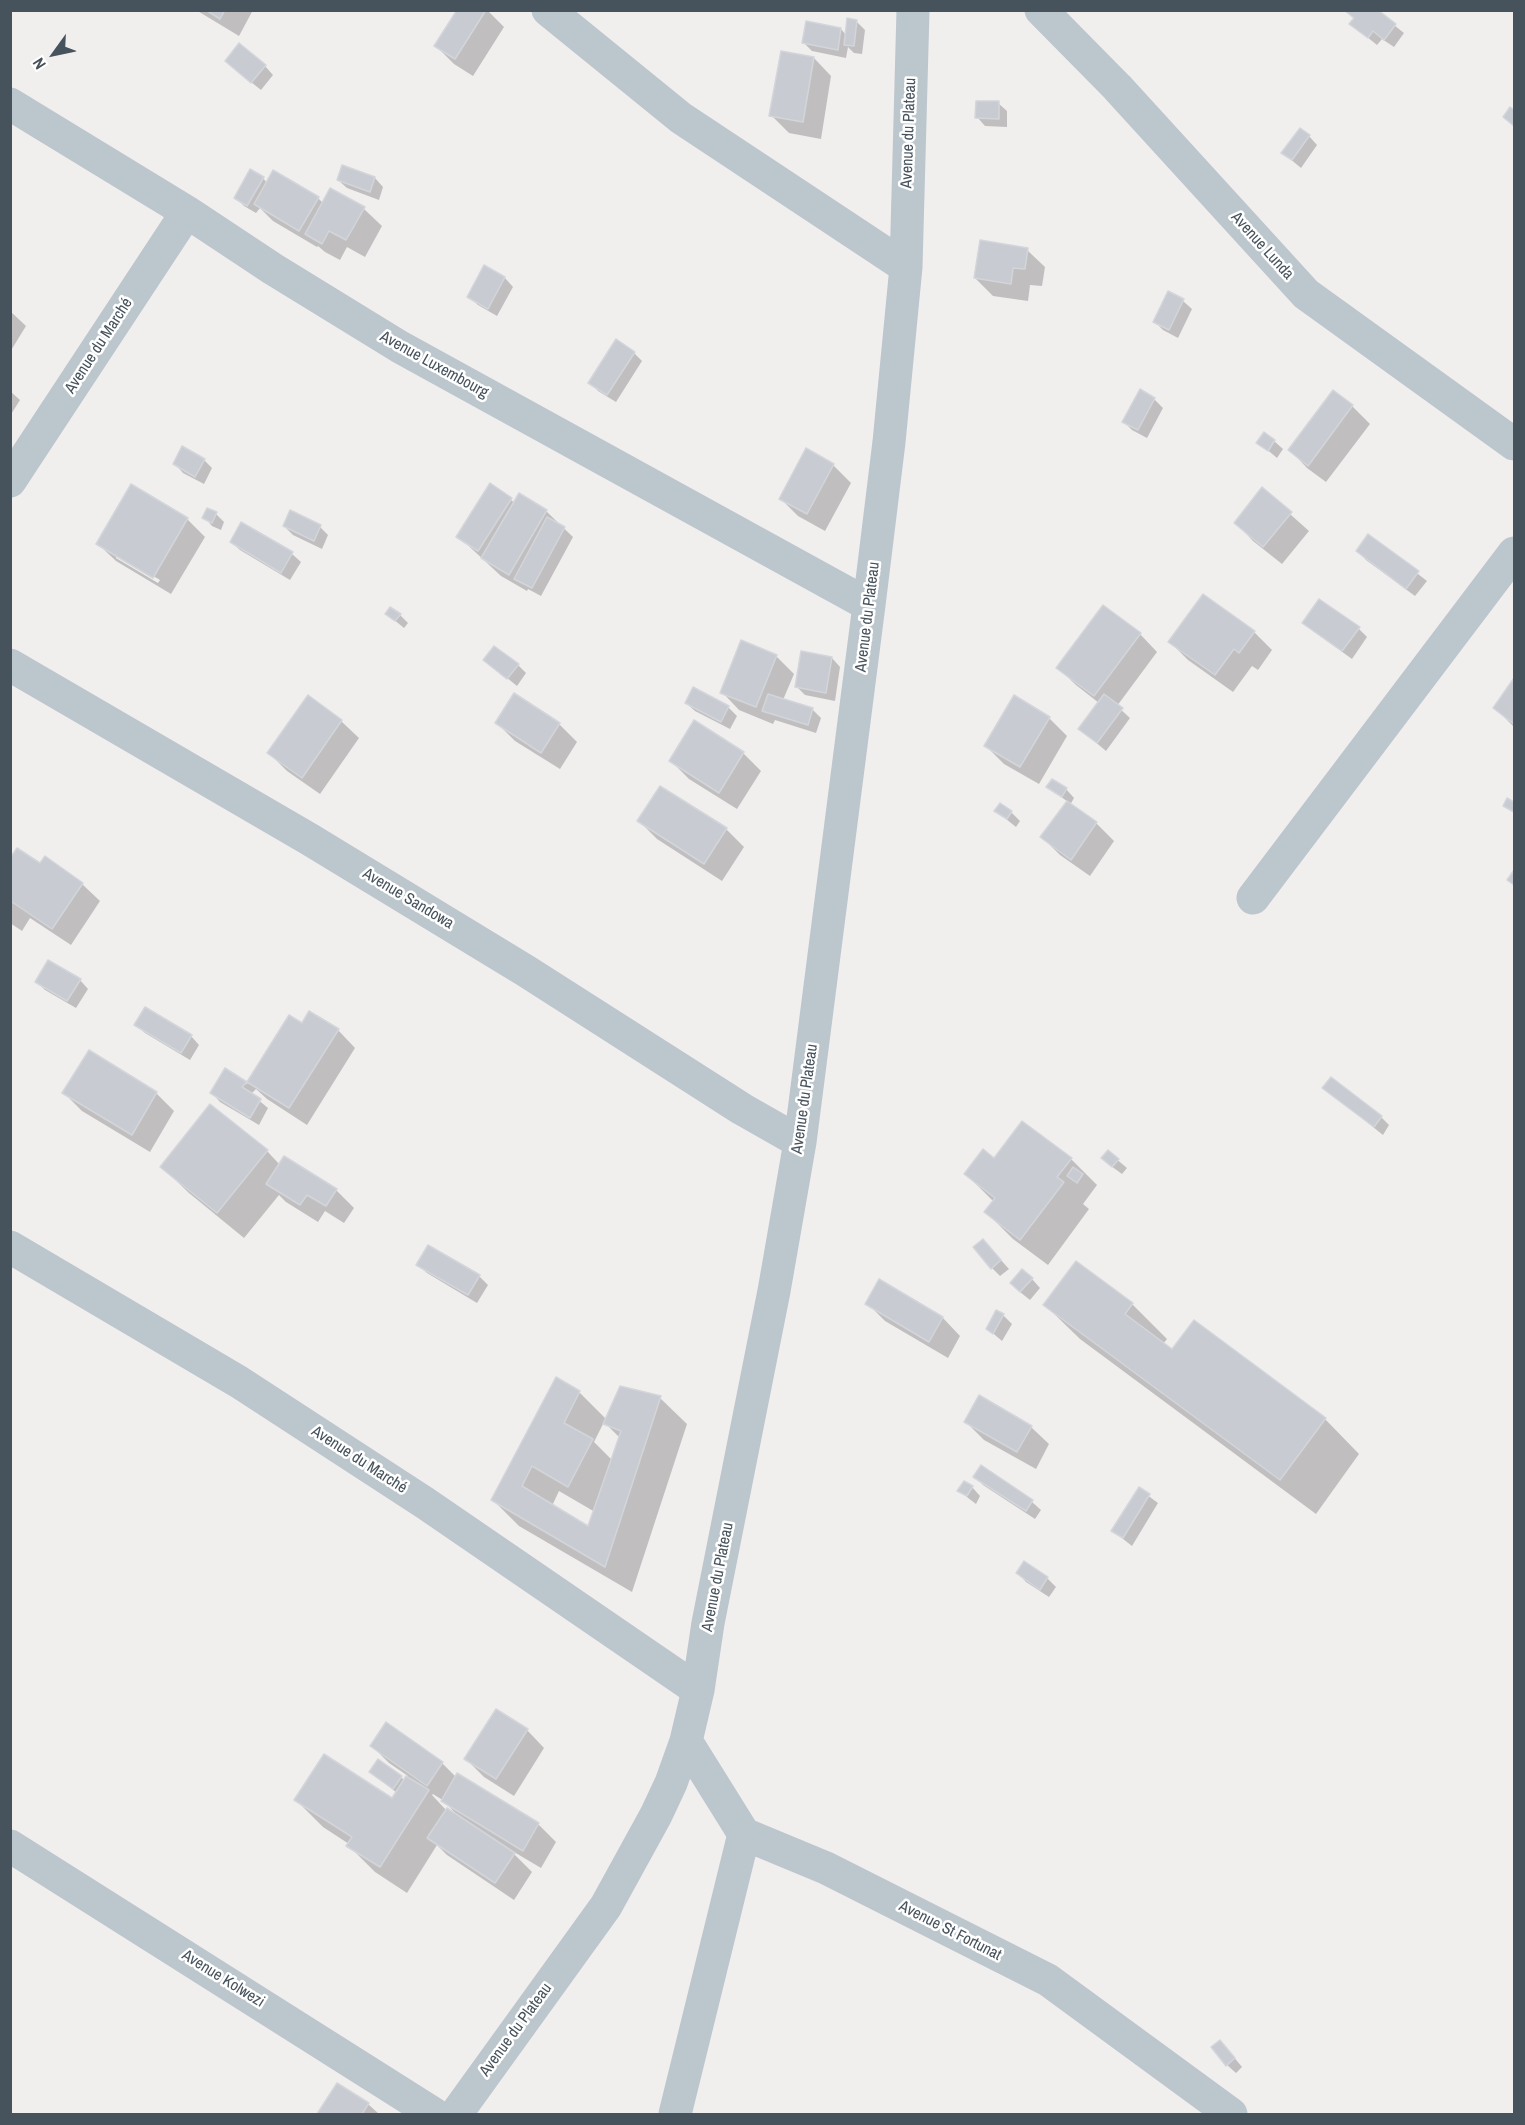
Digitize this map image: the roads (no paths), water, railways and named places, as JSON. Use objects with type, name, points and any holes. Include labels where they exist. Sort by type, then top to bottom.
[{"type":"street","points":[[548,10],[681,118],[906,267]]},
{"type":"street","name":"Avenue du Plateau","points":[[456,2115],[606,1906],[656,1815],[686,1741],[698,1690],[708,1623],[774,1291],[800,1142],[890,442],[906,267],[913,10]]},
{"type":"street","name":"Avenue Lunda","points":[[1041,10],[1118,87],[1306,294],[1515,444]]},
{"type":"street","name":"Avenue Luxembourg","points":[[10,104],[187,212],[273,269],[400,347],[869,606]]},
{"type":"street","name":"Avenue du Marché","points":[[10,481],[187,212]]},
{"type":"street","points":[[1253,898],[1515,553]]},
{"type":"street","name":"Avenue Sandowa","points":[[10,665],[309,839],[526,971],[742,1109],[800,1142]]},
{"type":"street","name":"Avenue du Marché","points":[[10,1246],[239,1382],[425,1503],[698,1690]]},
{"type":"street","points":[[675,2115],[744,1834],[686,1741]]},
{"type":"street","name":"Avenue St Fortunat","points":[[744,1834],[826,1868],[1048,1980],[1231,2115]]},
{"type":"street","name":"Avenue Kolwezi","points":[[10,1846],[434,2115]]}]
